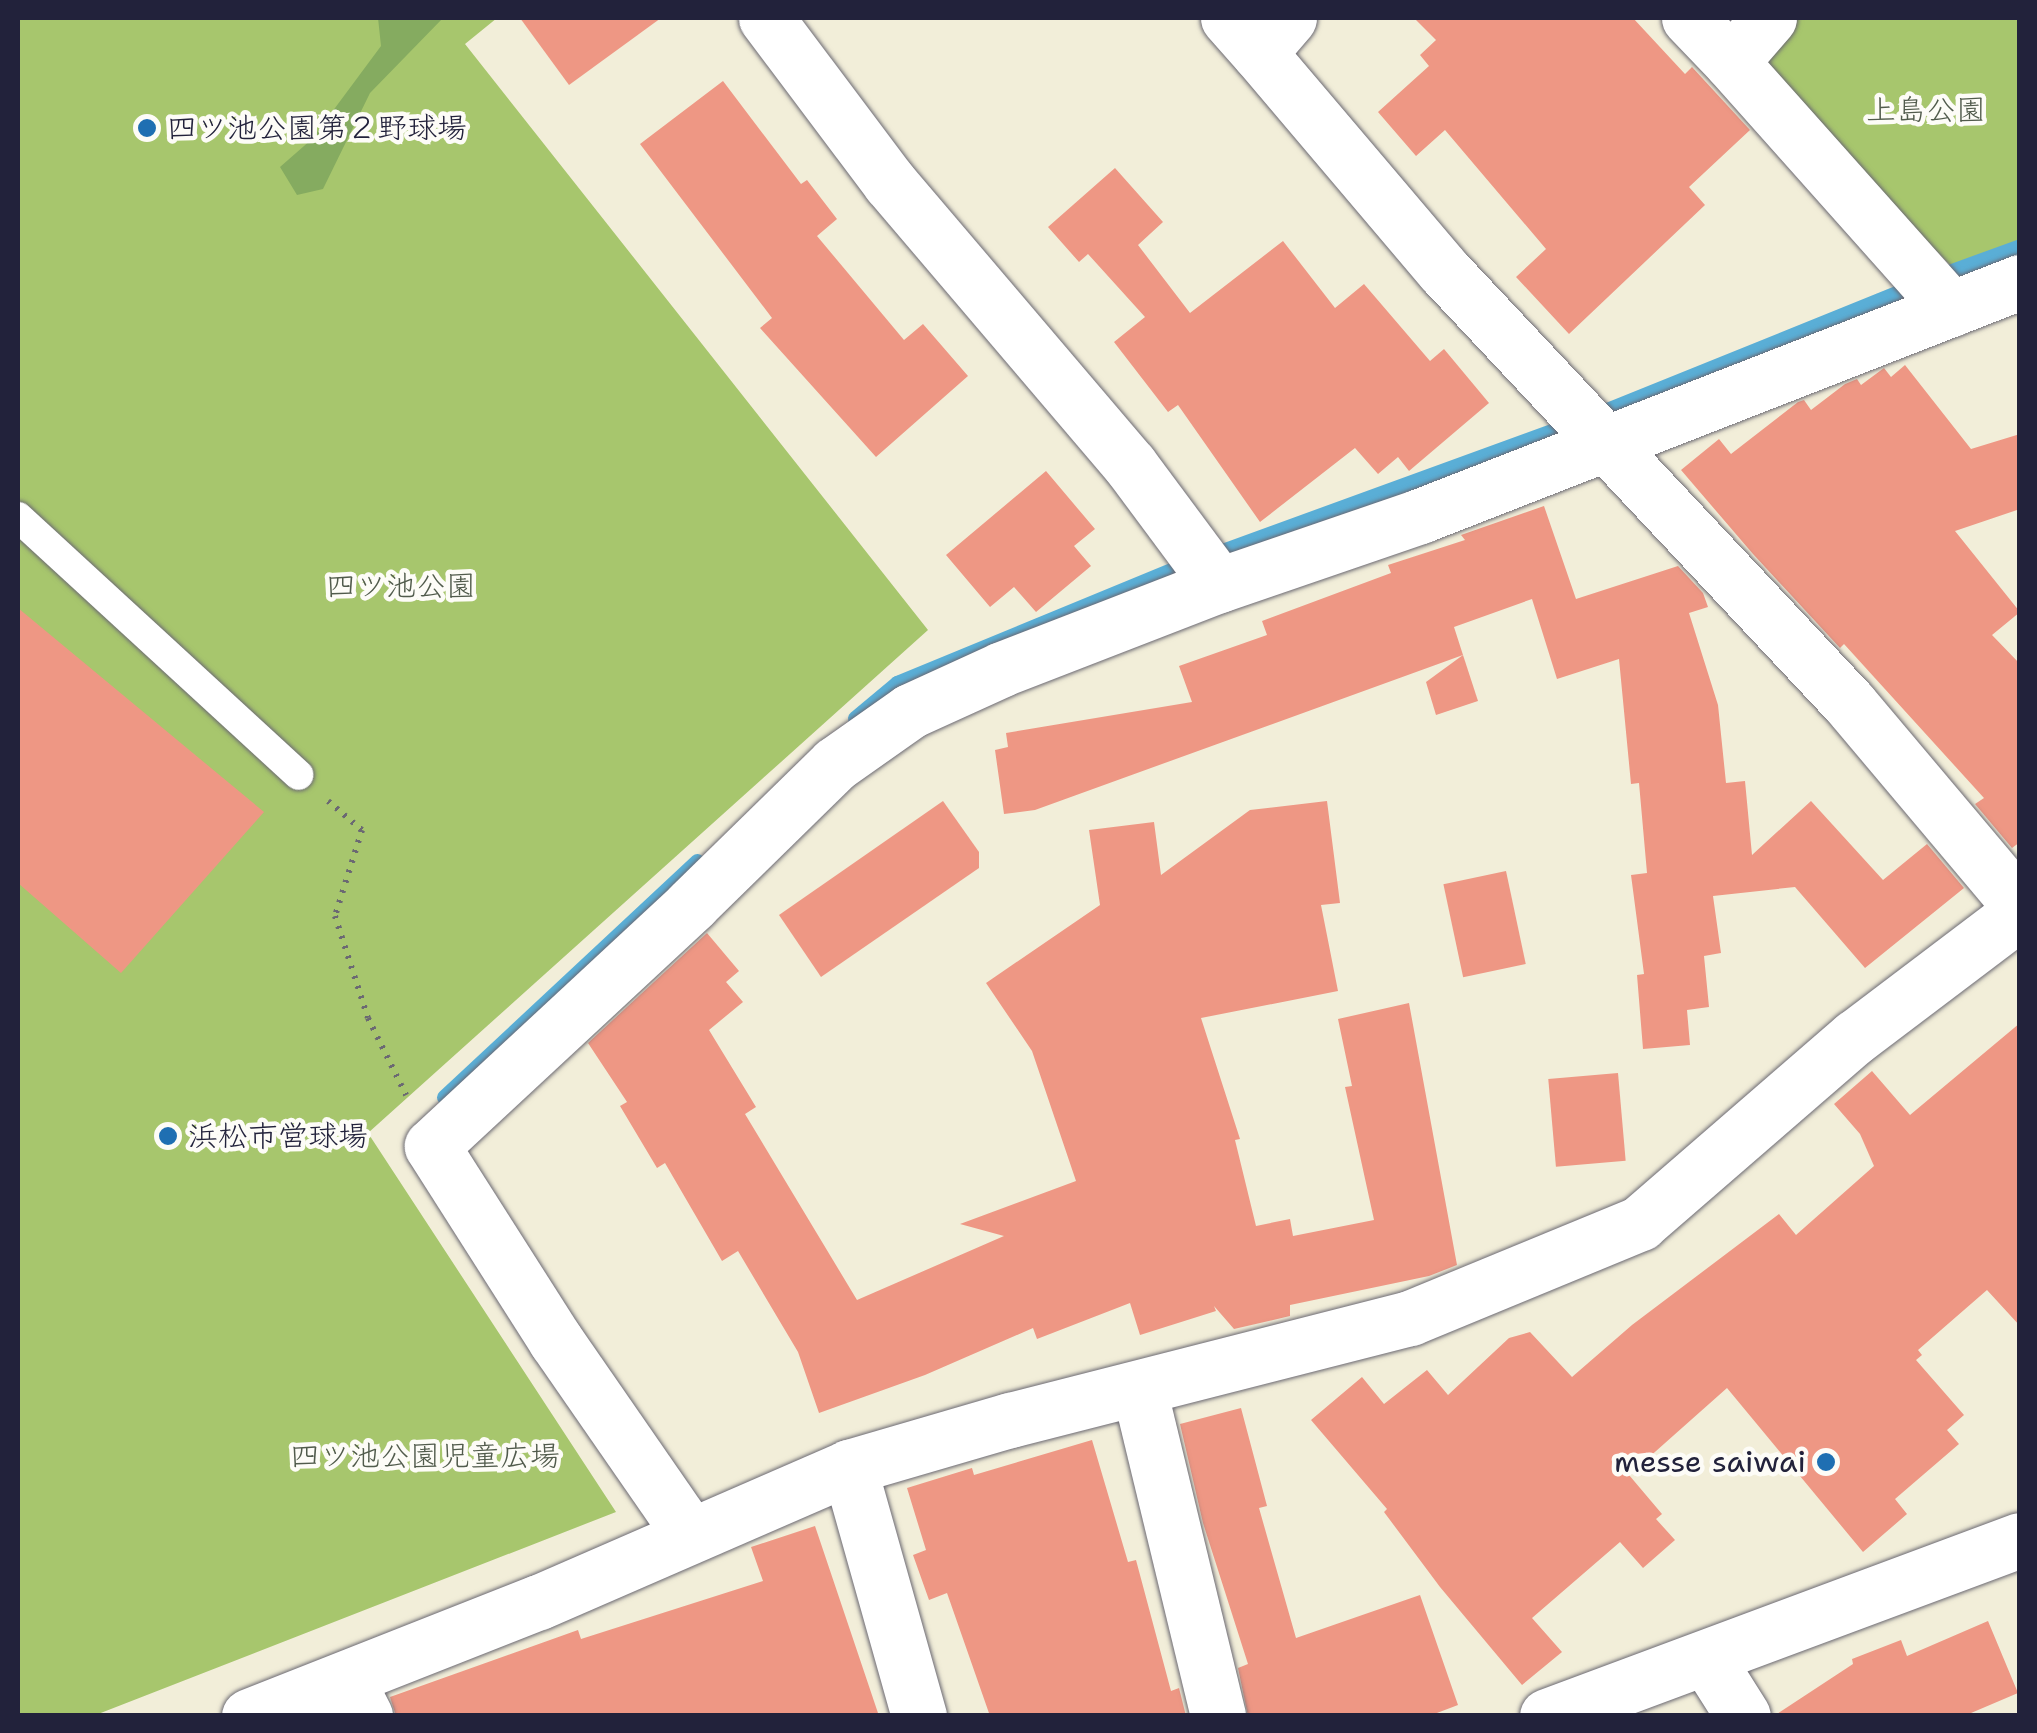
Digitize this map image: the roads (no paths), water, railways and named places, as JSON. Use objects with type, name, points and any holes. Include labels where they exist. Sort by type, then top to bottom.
[{"type":"street","points":[[766,18],[890,183],[1130,465],[1205,566]]},
{"type":"street","points":[[1689,18],[1932,288]]},
{"type":"street","points":[[1731,62],[1769,18]]},
{"type":"street","points":[[249,1716],[360,1696],[539,1602],[689,1533],[849,1467],[1010,1420],[1410,1318],[1640,1222],[1854,1038],[2020,909],[1850,704],[1444,271],[1259,29]]},
{"type":"street","points":[[689,1533],[556,1341],[432,1146],[835,764],[910,712],[1205,566],[1420,516],[1588,426],[1932,288],[2020,282]]},
{"type":"street","points":[[1139,1389],[1218,1716]]},
{"type":"street","points":[[849,1467],[919,1716]]},
{"type":"street","points":[[1547,1716],[2020,1540]]},
{"type":"street","points":[[1706,1659],[1743,1716]]},
{"type":"lane","points":[[18,516],[299,775]]},
{"type":"waterway","points":[[1935,277],[2020,246]]},
{"type":"waterway","points":[[1592,416],[1914,286]]},
{"type":"waterway","points":[[1211,555],[1570,424]]},
{"type":"waterway","points":[[855,718],[897,683],[1190,562]]},
{"type":"waterway","points":[[444,1097],[697,861]]},
{"type":"place","name":"四ツ池公園第２野球場","points":[[147,128]]},
{"type":"place","name":"浜松市営球場","points":[[168,1136]]},
{"type":"place","name":"messe saiwai","points":[[1826,1462]]},
{"type":"park label","name":"上島公園","points":[[1926,110]]},
{"type":"park label","name":"四ツ池公園","points":[[401,586]]},
{"type":"park label","name":"四ツ池公園児童広場","points":[[425,1456]]}]
